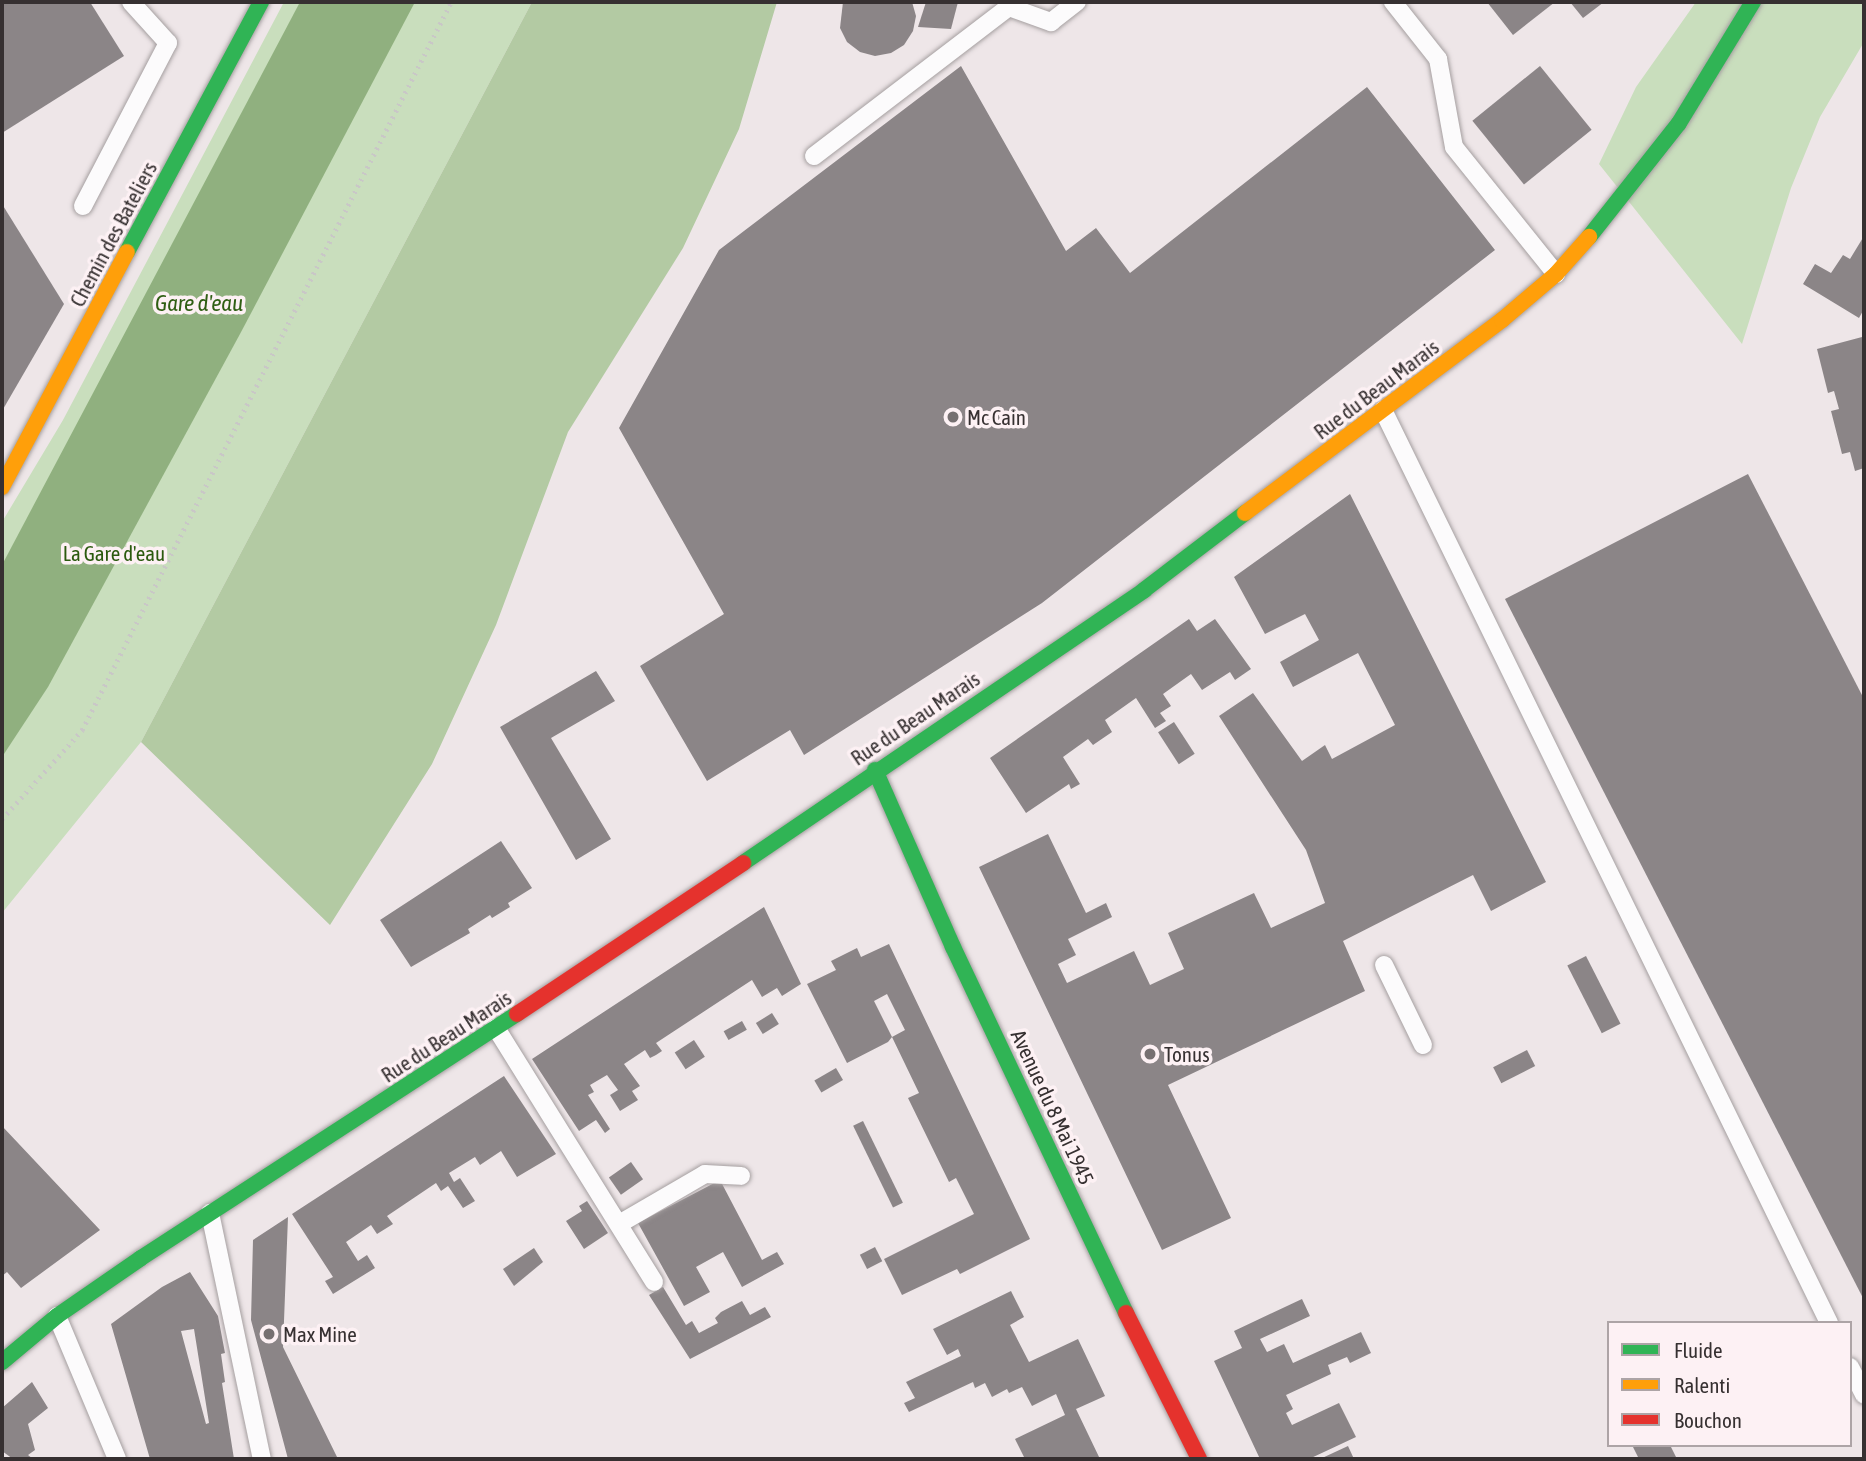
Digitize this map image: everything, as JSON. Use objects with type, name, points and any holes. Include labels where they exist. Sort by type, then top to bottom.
[{"type":"street","name":"Chemin des Bateliers","points":[[2,486],[261,2]]},
{"type":"street","name":"Rue du Beau Marais","points":[[2,1362],[57,1316],[210,1213],[496,1028],[1144,590],[1502,320],[1556,274],[1616,206],[1679,123],[1754,2]]},
{"type":"street","name":"Avenue du 8 Mai 1945","points":[[875,770],[953,947],[1122,1306],[1199,1459]]},
{"type":"lane","points":[[83,206],[168,43],[131,2]]},
{"type":"lane","points":[[814,156],[1007,5],[1051,22],[1077,2]]},
{"type":"lane","points":[[1393,2],[1438,59],[1454,147],[1556,274]]},
{"type":"lane","points":[[1383,410],[1828,1321]]},
{"type":"lane","points":[[1384,965],[1423,1045]]},
{"type":"lane","points":[[496,1028],[654,1282]]},
{"type":"lane","points":[[619,1224],[705,1174],[741,1176]]},
{"type":"lane","points":[[210,1213],[262,1459]]},
{"type":"lane","points":[[57,1316],[117,1459]]},
{"type":"lane","points":[[1852,1371],[1863,1390]]},
{"type":"path","points":[[2,819],[82,730],[451,2]]},
{"type":"green space","name":"La Gare d'eau","points":[[284,2],[532,2],[141,742],[2,913],[2,522],[63,420]]},
{"type":"green space","points":[[1696,2],[1864,2],[1864,42],[1820,117],[1791,188],[1742,344],[1599,164],[1636,87]]},
{"type":"shaded area","points":[[532,2],[777,2],[739,129],[683,248],[568,432],[496,625],[432,764],[330,925],[141,742]]},
{"type":"water","name":"Gare d'eau","points":[[300,2],[415,2],[240,334],[48,687],[2,757],[2,565]]},
{"type":"building","points":[[2,2],[90,2],[124,56],[2,133]]},
{"type":"building","points":[[843,2],[912,2],[916,16],[913,31],[904,45],[891,53],[875,56],[860,52],[847,42],[840,28]]},
{"type":"building","points":[[926,2],[958,2],[951,29],[918,27]]},
{"type":"building","points":[[1487,2],[1555,2],[1513,35]]},
{"type":"building","points":[[1570,2],[1604,2],[1583,18]]},
{"type":"building","name":"Mc Cain","points":[[961,66],[1066,251],[1096,228],[1130,273],[1367,87],[1495,250],[1042,603],[804,755],[790,730],[707,781],[640,666],[724,614],[619,428],[719,250]]},
{"type":"building","points":[[1540,66],[1592,130],[1524,184],[1472,121]]},
{"type":"building","points":[[2,204],[64,304],[2,411]]},
{"type":"building","points":[[1864,236],[1864,309],[1859,318],[1803,284],[1815,264],[1831,273],[1843,255],[1850,259]]},
{"type":"building","points":[[1862,337],[1864,468],[1855,471],[1850,452],[1842,454],[1831,411],[1839,409],[1834,391],[1828,393],[1817,349]]},
{"type":"building","points":[[1748,474],[1864,699],[1864,1300],[1505,599]]},
{"type":"building","points":[[1350,494],[1546,882],[1491,911],[1473,875],[1343,941],[1365,991],[1168,1085],[1231,1218],[1162,1250],[979,867],[1048,834],[1086,913],[1106,903],[1112,917],[1068,939],[1076,955],[1058,964],[1067,983],[1134,951],[1150,985],[1184,969],[1168,933],[1254,893],[1271,928],[1325,903],[1306,850],[1219,716],[1253,693],[1302,761],[1325,745],[1332,759],[1395,725],[1358,653],[1293,687],[1280,662],[1319,640],[1305,614],[1265,634],[1234,577]]},
{"type":"building","points":[[1189,619],[1197,631],[1215,619],[1251,669],[1235,680],[1230,672],[1202,690],[1191,674],[1163,694],[1171,706],[1160,713],[1166,721],[1155,728],[1136,698],[1105,720],[1112,732],[1093,745],[1088,739],[1063,757],[1080,784],[1071,789],[1069,784],[1026,813],[990,758]]},
{"type":"building","points":[[596,671],[615,701],[551,738],[611,839],[576,860],[500,727]]},
{"type":"building","points":[[1174,722],[1195,754],[1179,764],[1158,732]]},
{"type":"building","points":[[501,841],[532,888],[508,903],[510,907],[492,918],[490,915],[468,929],[470,933],[411,967],[380,920]]},
{"type":"building","points":[[764,907],[801,984],[782,996],[777,988],[762,997],[752,980],[656,1043],[662,1051],[656,1055],[650,1058],[645,1050],[624,1064],[640,1086],[632,1091],[638,1100],[620,1111],[610,1095],[618,1090],[607,1075],[590,1085],[594,1092],[588,1095],[610,1129],[605,1133],[596,1120],[579,1131],[532,1059]]},
{"type":"building","points":[[889,944],[1030,1239],[960,1274],[957,1269],[902,1295],[884,1259],[974,1214],[956,1178],[949,1182],[908,1098],[919,1093],[892,1037],[888,1042],[847,1063],[807,984],[836,970],[831,961],[857,948],[861,957]],"holes":[[[887,994],[905,1030],[892,1037],[874,1001]]]},
{"type":"building","points":[[1586,956],[1621,1024],[1602,1033],[1567,966]]},
{"type":"building","points":[[772,1013],[779,1024],[763,1034],[756,1023]]},
{"type":"building","points":[[742,1021],[747,1030],[728,1040],[724,1031]]},
{"type":"building","points":[[694,1040],[705,1057],[686,1069],[675,1053]]},
{"type":"building","points":[[1527,1050],[1535,1066],[1501,1083],[1493,1067]]},
{"type":"building","points":[[836,1068],[843,1080],[821,1093],[814,1080]]},
{"type":"building","points":[[504,1076],[556,1154],[517,1177],[501,1151],[480,1165],[475,1157],[449,1173],[454,1182],[460,1178],[475,1201],[463,1208],[448,1186],[441,1191],[436,1183],[387,1216],[393,1224],[377,1234],[371,1225],[346,1242],[358,1261],[367,1255],[375,1268],[333,1294],[325,1281],[333,1277],[292,1214]]},
{"type":"building","points":[[863,1121],[903,1203],[893,1208],[853,1126]]},
{"type":"building","points":[[2,1126],[100,1230],[21,1288],[7,1272],[2,1276]]},
{"type":"building","points":[[631,1162],[643,1179],[621,1195],[609,1177]]},
{"type":"building","points":[[720,1180],[762,1260],[777,1252],[784,1264],[742,1287],[723,1252],[696,1267],[710,1292],[684,1306],[638,1223]]},
{"type":"building","points":[[587,1201],[608,1233],[584,1249],[566,1221],[582,1211],[579,1206]]},
{"type":"building","name":"Max Mine","points":[[288,1217],[283,1347],[338,1459],[288,1459],[251,1320],[253,1240]]},
{"type":"building","points":[[875,1247],[882,1261],[867,1269],[860,1255]]},
{"type":"building","points":[[534,1248],[543,1262],[514,1286],[503,1269]]},
{"type":"building","points":[[190,1272],[218,1316],[225,1353],[221,1354],[225,1382],[222,1383],[234,1459],[150,1459],[111,1324],[162,1287]],"holes":[[[194,1329],[209,1423],[206,1424],[181,1331]]]},
{"type":"building","points":[[663,1287],[686,1325],[692,1321],[699,1333],[718,1323],[715,1318],[721,1312],[742,1301],[750,1315],[765,1307],[771,1317],[690,1359],[649,1295]]},
{"type":"building","points":[[1011,1291],[1024,1317],[1010,1325],[1029,1362],[1078,1339],[1105,1396],[1076,1409],[1100,1459],[1025,1459],[1015,1439],[1065,1415],[1056,1394],[1032,1406],[1022,1387],[1009,1393],[1007,1389],[992,1397],[985,1383],[975,1388],[973,1382],[909,1412],[904,1403],[915,1398],[906,1382],[961,1356],[958,1349],[947,1355],[933,1329]]},
{"type":"building","points":[[1302,1299],[1310,1316],[1260,1339],[1267,1352],[1284,1344],[1293,1363],[1361,1332],[1371,1353],[1350,1363],[1347,1357],[1328,1365],[1331,1374],[1286,1395],[1293,1409],[1286,1413],[1292,1425],[1339,1403],[1356,1437],[1309,1459],[1260,1459],[1214,1361],[1242,1348],[1234,1331]]},
{"type":"building","points":[[32,1382],[48,1408],[28,1424],[35,1450],[28,1455],[33,1459],[13,1459],[2,1451],[2,1408]]},
{"type":"building","points":[[1348,1446],[1354,1459],[1320,1459]]},
{"type":"building","points":[[1633,1447],[1671,1447],[1677,1459],[1639,1459]]},
{"type":"traffic: fast","points":[[127,252],[261,2]]},
{"type":"traffic: fast","points":[[1589,237],[1679,123],[1753,2]]},
{"type":"traffic: fast","points":[[743,863],[1144,590],[1245,513]]},
{"type":"traffic: fast","points":[[875,770],[953,947],[1126,1313]]},
{"type":"traffic: fast","points":[[2,1362],[57,1316],[141,1258],[517,1014]]},
{"type":"traffic: slow","points":[[1245,513],[1502,320],[1556,274],[1589,237]]},
{"type":"traffic: slow","points":[[2,487],[127,252]]},
{"type":"traffic: jam","points":[[517,1014],[743,863]]},
{"type":"traffic: jam","points":[[1126,1313],[1199,1459]]},
{"type":"place","name":"Mc Cain","points":[[953,417]]},
{"type":"place","name":"Tonus","points":[[1150,1054]]},
{"type":"place","name":"Max Mine","points":[[269,1334]]}]
